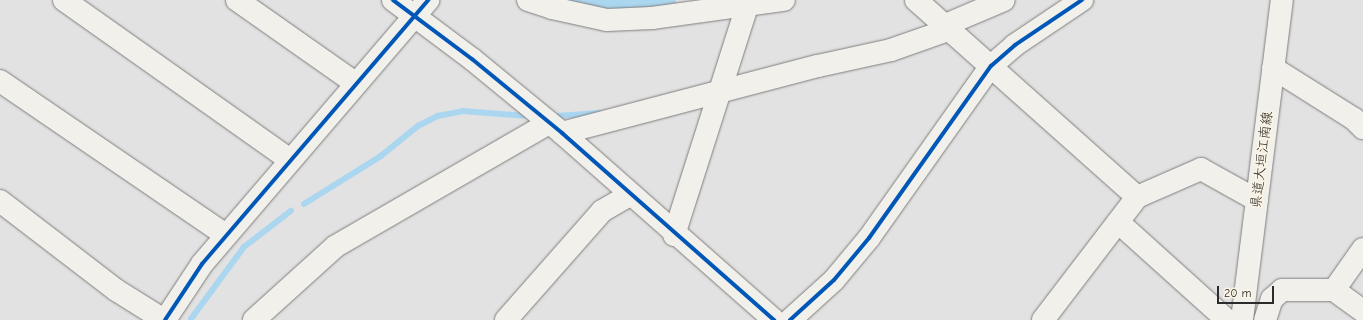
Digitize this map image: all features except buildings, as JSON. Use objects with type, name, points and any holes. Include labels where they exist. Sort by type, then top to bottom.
[{"type":"street","points":[[64,0],[290,160]]},
{"type":"street","points":[[237,0],[355,83]]},
{"type":"street","points":[[393,0],[472,59],[555,128],[674,234],[774,320]]},
{"type":"street","points":[[0,201],[116,290],[165,320],[202,264],[355,83],[428,0]]},
{"type":"street","points":[[528,0],[552,8],[607,20],[652,18],[749,2],[784,0]]},
{"type":"street","points":[[916,0],[945,28],[991,66],[1137,197]]},
{"type":"street","points":[[254,320],[336,246],[555,128],[720,93],[818,66],[892,50],[945,28],[1004,0]]},
{"type":"street","points":[[790,320],[834,280],[868,238],[991,66],[1015,45],[1082,0]]},
{"type":"street","name":"県道大垣江南線","points":[[1242,320],[1282,0]]},
{"type":"street","points":[[674,234],[749,2]]},
{"type":"street","points":[[1274,68],[1354,119],[1363,128]]},
{"type":"street","points":[[0,81],[226,235]]},
{"type":"street","points":[[1043,320],[1137,197],[1201,169],[1257,200]]},
{"type":"street","points":[[506,320],[602,211],[630,194]]},
{"type":"street","points":[[1118,222],[1227,320]]},
{"type":"street","points":[[1334,290],[1363,249]]},
{"type":"street","points":[[1265,320],[1272,299],[1282,290],[1334,290],[1363,311]]},
{"type":"waterway","points":[[584,0],[627,3],[659,0]]},
{"type":"waterway","points":[[304,204],[381,156],[418,126],[438,116],[463,111],[528,116]]},
{"type":"waterway","points":[[556,116],[600,113]]},
{"type":"waterway","points":[[191,319],[244,247],[291,211]]},
{"type":"cycle path","points":[[393,0],[472,59],[562,133],[774,320]]},
{"type":"cycle path","points":[[165,320],[202,264],[428,0]]},
{"type":"cycle path","points":[[790,320],[834,280],[869,238],[991,66],[1015,45],[1082,0]]}]
